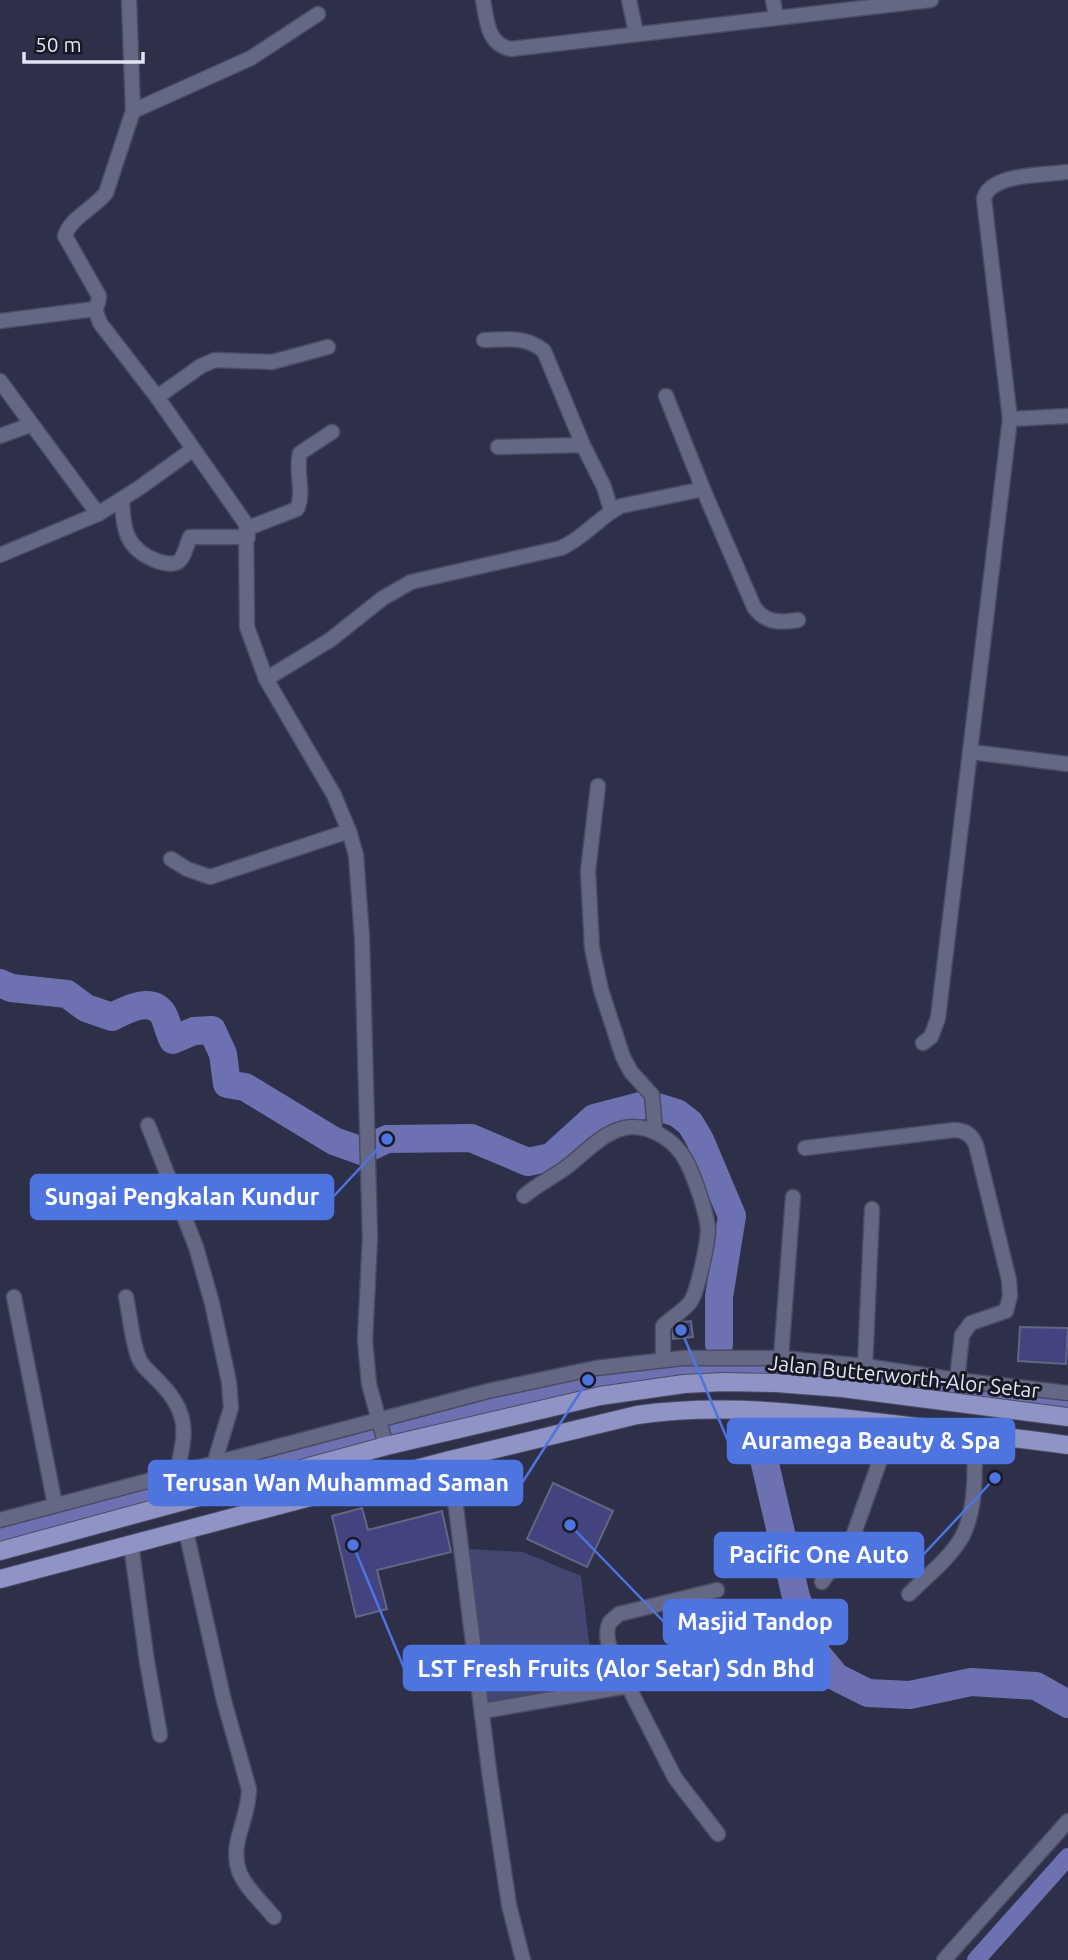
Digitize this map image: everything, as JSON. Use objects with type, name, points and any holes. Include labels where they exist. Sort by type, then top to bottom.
[{"type":"main road","name":"Jalan Butterworth-Alor Setar","points":[[0,1550],[386,1446],[600,1396],[646,1388],[723,1382],[842,1388],[1068,1417]]},
{"type":"main road","points":[[0,1579],[450,1460],[637,1415],[666,1411],[726,1408],[782,1410],[1068,1445]]},
{"type":"street","points":[[129,0],[133,111],[106,193],[72,224],[65,236],[99,296],[95,309],[100,323],[157,397],[248,533],[247,627],[266,680],[334,795],[356,855],[362,938],[370,1237],[365,1340],[369,1384],[386,1446]]},
{"type":"street","points":[[483,0],[489,33],[501,47],[511,49],[930,0]]},
{"type":"street","points":[[629,0],[636,33]]},
{"type":"street","points":[[773,0],[776,17]]},
{"type":"street","points":[[133,111],[251,58],[318,14]]},
{"type":"street","points":[[923,1043],[931,1037],[938,1018],[1010,419],[984,199],[990,187],[1001,180],[1068,172]]},
{"type":"street","points":[[0,321],[95,309]]},
{"type":"street","points":[[484,340],[524,339],[535,343],[544,351],[583,445],[604,486],[611,510]]},
{"type":"street","points":[[157,397],[201,366],[215,360],[272,362],[328,347]]},
{"type":"street","points":[[0,381],[98,514]]},
{"type":"street","points":[[666,396],[754,607],[760,616],[779,622],[798,620]]},
{"type":"street","points":[[1010,419],[1068,416]]},
{"type":"street","points":[[0,436],[30,425]]},
{"type":"street","points":[[122,500],[123,523],[130,542],[146,556],[162,563],[176,563],[181,559],[190,537],[248,533],[297,509],[301,493],[298,465],[300,453],[332,432]]},
{"type":"street","points":[[498,447],[583,445]]},
{"type":"street","points":[[0,555],[98,514],[192,450]]},
{"type":"street","points":[[266,680],[330,640],[394,590],[427,578],[561,548],[584,535],[611,510],[634,502],[703,489]]},
{"type":"street","points":[[971,751],[1068,764]]},
{"type":"street","points":[[598,786],[588,871],[593,948],[601,990],[623,1057],[631,1072],[652,1095],[655,1127],[682,1153],[705,1211],[708,1230],[699,1278],[691,1302],[663,1326],[663,1360]]},
{"type":"street","points":[[171,859],[187,869],[210,877],[349,831]]},
{"type":"street","points":[[148,1125],[196,1247],[212,1303],[229,1382],[231,1408],[215,1464]]},
{"type":"street","points":[[524,1196],[566,1168],[590,1146],[609,1135],[630,1127],[655,1127]]},
{"type":"street","points":[[805,1149],[954,1130],[966,1132],[972,1137],[1009,1280],[1010,1296],[1006,1311],[980,1318],[971,1323],[962,1335],[957,1380]]},
{"type":"street","points":[[781,1358],[793,1197]]},
{"type":"street","points":[[865,1366],[872,1209]]},
{"type":"street","points":[[14,1297],[55,1505]]},
{"type":"street","points":[[126,1297],[141,1362],[174,1397],[181,1409],[184,1422],[183,1448],[176,1474]]},
{"type":"street","points":[[0,1520],[548,1377],[663,1360],[781,1358],[865,1366],[1068,1393]]},
{"type":"street","points":[[822,1583],[853,1536],[893,1424]]},
{"type":"street","points":[[909,1594],[953,1548],[965,1529],[974,1489],[975,1433]]},
{"type":"street","points":[[450,1460],[490,1779],[509,1905],[523,1960]]},
{"type":"street","points":[[186,1531],[224,1701],[249,1789],[248,1804],[235,1847],[235,1861],[242,1878],[274,1917]]},
{"type":"street","points":[[131,1544],[160,1735]]},
{"type":"street","points":[[717,1590],[619,1614],[610,1621],[608,1629],[611,1654],[674,1778],[718,1834]]},
{"type":"street","points":[[483,1711],[628,1686]]},
{"type":"street","points":[[944,1960],[1068,1821]]},
{"type":"shaded area","points":[[466,1549],[523,1552],[581,1576],[594,1683],[485,1703]]},
{"type":"building","points":[[691,1321],[693,1337],[673,1339],[673,1330],[683,1322]]},
{"type":"building","points":[[1020,1327],[1068,1328],[1066,1364],[1018,1361]]},
{"type":"building","points":[[553,1483],[613,1511],[587,1567],[527,1539]]},
{"type":"building","points":[[362,1508],[368,1530],[442,1511],[451,1552],[377,1570],[387,1609],[356,1617],[332,1516]]},
{"type":"waterway","points":[[0,983],[11,988],[67,994],[86,1008],[112,1017],[138,1006],[152,1006],[163,1014],[173,1040],[194,1031],[212,1030],[223,1054],[227,1084],[245,1087],[334,1141],[362,1151],[387,1139],[471,1138],[528,1162],[551,1157],[594,1118],[648,1104],[677,1113],[690,1123],[700,1140],[732,1216],[719,1297],[719,1344]]},
{"type":"waterway","points":[[0,1536],[588,1380],[688,1370],[764,1369],[859,1378],[1068,1406]]},
{"type":"waterway","points":[[756,1425],[796,1597],[817,1654],[836,1677],[868,1693],[910,1695],[971,1682],[1036,1686],[1068,1704]]},
{"type":"waterway","points":[[976,1960],[1068,1857]]},
{"type":"place","name":"Sungai Pengkalan Kundur","points":[[387,1139]]},
{"type":"place","name":"Auramega Beauty & Spa","points":[[681,1330]]},
{"type":"place","name":"Terusan Wan Muhammad Saman","points":[[588,1380]]},
{"type":"place","name":"Pacific One Auto","points":[[995,1478]]},
{"type":"place","name":"Masjid Tandop","points":[[570,1525]]},
{"type":"place","name":"LST Fresh Fruits (Alor Setar) Sdn Bhd","points":[[353,1545]]}]
